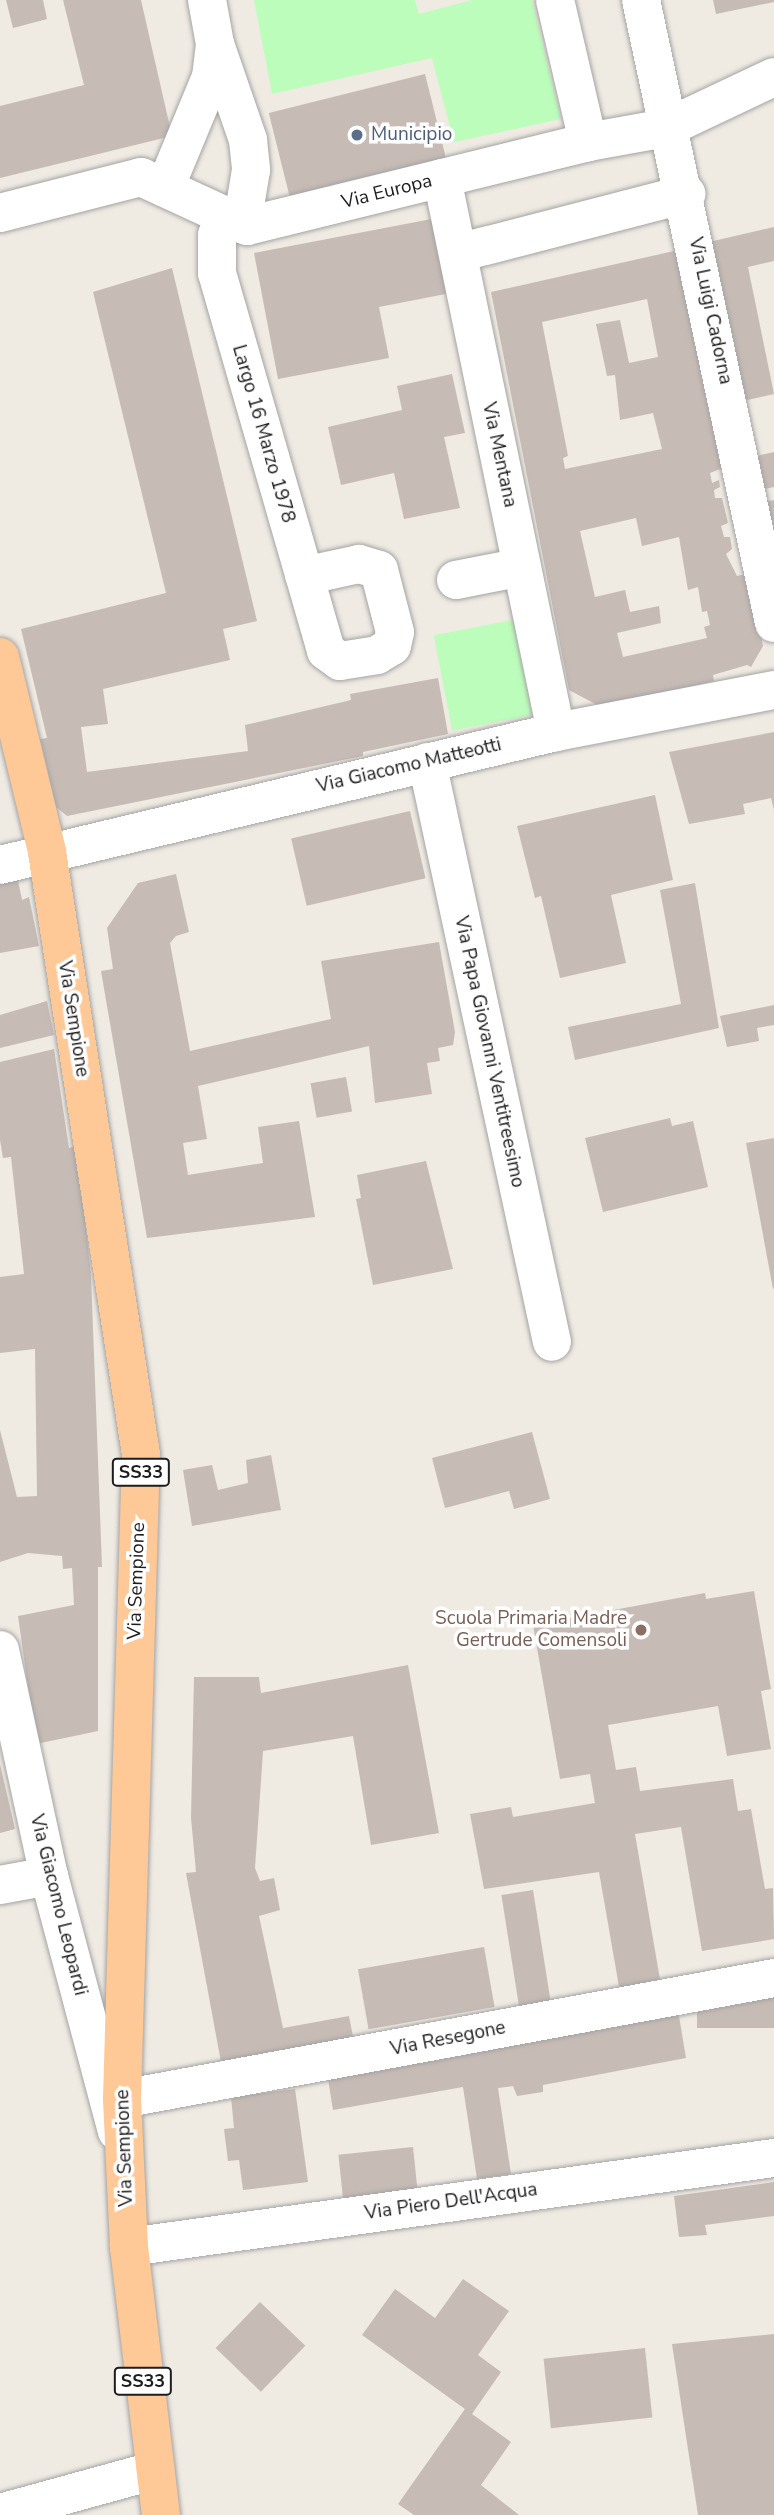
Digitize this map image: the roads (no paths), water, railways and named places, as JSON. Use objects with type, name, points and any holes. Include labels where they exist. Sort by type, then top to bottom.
[{"type":"main road","name":"Via Sempione","points":[[0,657],[47,852],[141,1454],[122,2099],[129,2247],[153,2471],[162,2515]]},
{"type":"street","points":[[165,188],[211,77],[215,44],[207,0]]},
{"type":"street","points":[[555,0],[588,142]]},
{"type":"street","name":"Via Luigi Cadorna","points":[[641,0],[666,128],[686,194],[774,623]]},
{"type":"street","name":"Largo 16 Marzo 1978","points":[[215,44],[247,140],[251,170],[233,219],[217,235],[217,273],[304,576],[326,651],[340,661],[377,655],[392,646],[395,632],[383,580],[370,564],[304,576]]},
{"type":"street","name":"Via Europa","points":[[233,219],[442,178],[588,142],[666,128],[774,77]]},
{"type":"street","points":[[0,213],[141,177],[233,219]]},
{"type":"street","name":"Via Mentana","points":[[442,178],[556,732]]},
{"type":"street","points":[[457,253],[686,194]]},
{"type":"street","points":[[456,580],[522,567]]},
{"type":"street","name":"Via Giacomo Matteotti","points":[[0,865],[556,732],[774,690]]},
{"type":"street","name":"Via Papa Giovanni Ventitreesimo","points":[[427,762],[552,1342]]},
{"type":"street","name":"Via Giacomo Leopardi","points":[[0,1650],[50,1876],[125,2157]]},
{"type":"street","points":[[0,1885],[50,1876]]},
{"type":"street","name":"Via Resegone","points":[[122,2099],[774,1978]]},
{"type":"street","name":"Via Piero Dell'Acqua","points":[[129,2247],[774,2158]]},
{"type":"street","points":[[0,2513],[153,2471]]},
{"type":"place","name":"Municipio","points":[[357,135]]},
{"type":"place","name":"Scuola Primaria Madre Gertrude Comensoli","points":[[641,1630]]}]
